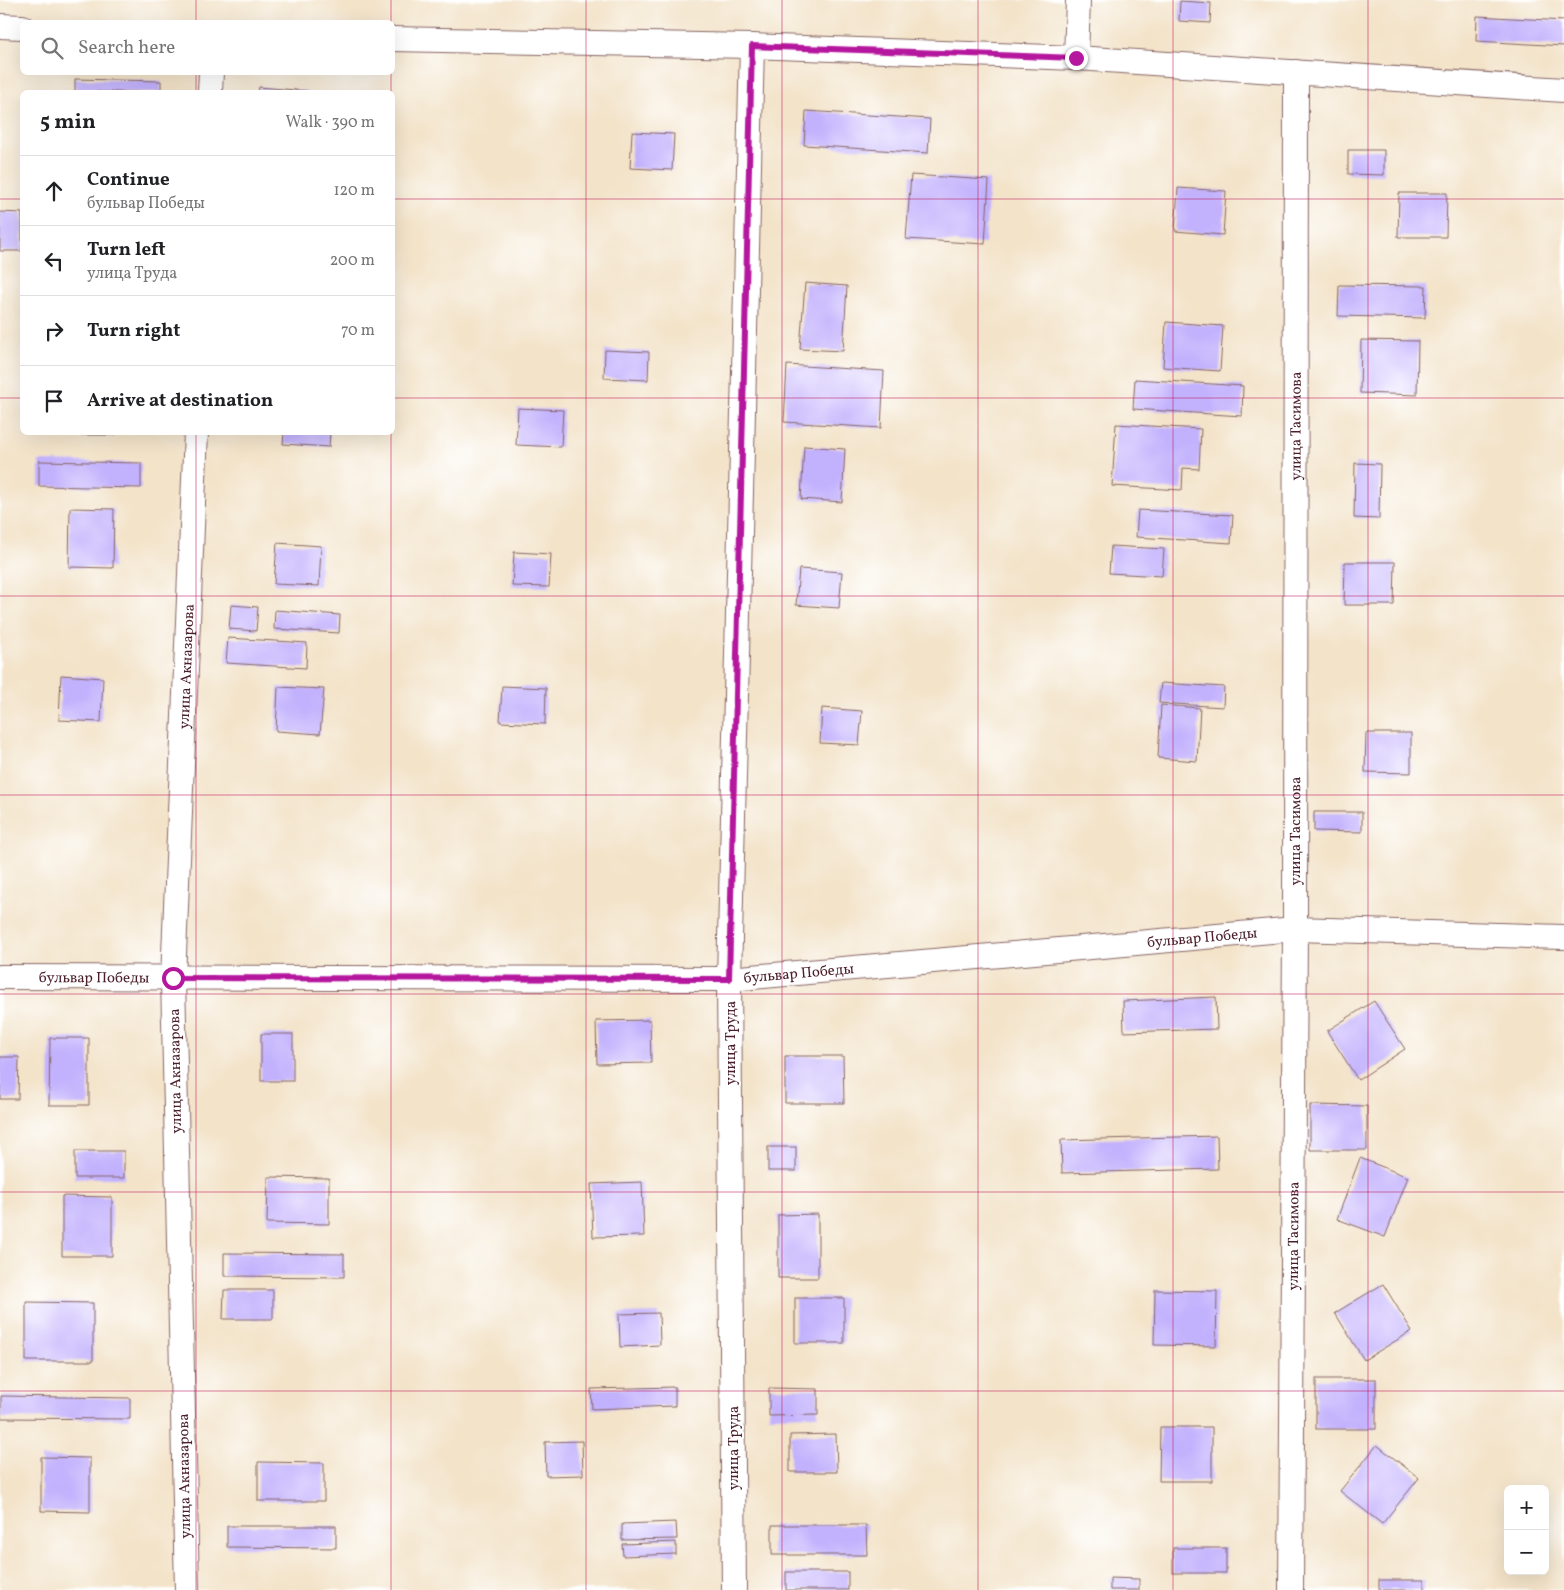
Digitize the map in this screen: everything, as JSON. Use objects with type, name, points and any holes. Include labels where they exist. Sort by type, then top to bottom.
[{"type":"street","points":[[1076,58],[1078,0]]},
{"type":"street","points":[[0,26],[20,27]]},
{"type":"street","points":[[395,39],[752,46],[1076,58],[1564,90]]},
{"type":"street","name":"улица Труда","points":[[734,1590],[729,979],[752,46]]},
{"type":"street","name":"улица Тасимова","points":[[1291,1590],[1296,929],[1296,72]]},
{"type":"street","points":[[210,90],[211,75]]},
{"type":"street","name":"улица Акназарова","points":[[187,1590],[173,978],[196,435]]},
{"type":"street","name":"бульвар Победы","points":[[0,978],[729,979],[1296,929],[1564,937]]},
{"type":"building","points":[[1180,1],[1211,3],[1210,23],[1179,21]]},
{"type":"building","points":[[1477,16],[1564,21],[1564,46],[1476,41]]},
{"type":"building","points":[[75,79],[161,81],[161,90],[75,90]]},
{"type":"building","points":[[259,87],[296,90],[258,90]]},
{"type":"building","points":[[806,111],[930,119],[928,153],[804,145]]},
{"type":"building","points":[[632,132],[674,134],[672,170],[630,168]]},
{"type":"building","points":[[1348,150],[1384,150],[1384,175],[1348,174]]},
{"type":"building","points":[[911,175],[989,180],[985,244],[906,239]]},
{"type":"building","points":[[1178,188],[1226,191],[1223,235],[1175,231]]},
{"type":"building","points":[[1399,193],[1447,193],[1446,237],[1398,237]]},
{"type":"building","points":[[0,212],[20,213],[20,251],[0,251]]},
{"type":"building","points":[[805,283],[847,286],[843,351],[800,349]]},
{"type":"building","points":[[1339,285],[1426,286],[1425,318],[1338,316]]},
{"type":"building","points":[[1166,322],[1223,326],[1220,371],[1163,367]]},
{"type":"building","points":[[1361,340],[1418,341],[1417,395],[1360,393]]},
{"type":"building","points":[[605,350],[649,352],[648,380],[604,378]]},
{"type":"building","points":[[787,365],[884,371],[881,428],[784,422]]},
{"type":"building","points":[[1135,379],[1243,386],[1242,416],[1133,409]]},
{"type":"building","points":[[518,408],[563,410],[561,447],[516,445]]},
{"type":"building","points":[[1116,424],[1201,429],[1199,469],[1183,468],[1182,490],[1112,486]]},
{"type":"building","points":[[284,435],[330,435],[329,447],[283,444]]},
{"type":"building","points":[[804,446],[845,449],[842,502],[801,499]]},
{"type":"building","points":[[39,461],[141,463],[141,488],[39,486]]},
{"type":"building","points":[[1355,463],[1380,464],[1379,519],[1354,518]]},
{"type":"building","points":[[70,508],[114,509],[113,568],[69,567]]},
{"type":"building","points":[[1138,510],[1233,515],[1231,543],[1136,537]]},
{"type":"building","points":[[277,543],[321,546],[319,586],[274,584]]},
{"type":"building","points":[[1111,546],[1164,549],[1162,576],[1109,573]]},
{"type":"building","points":[[514,552],[551,554],[549,587],[512,586]]},
{"type":"building","points":[[1345,562],[1395,562],[1394,605],[1344,605]]},
{"type":"building","points":[[799,569],[842,572],[839,608],[796,605]]},
{"type":"building","points":[[231,605],[258,607],[256,631],[229,629]]},
{"type":"building","points":[[275,610],[340,615],[339,633],[274,629]]},
{"type":"building","points":[[228,638],[307,643],[306,668],[226,663]]},
{"type":"building","points":[[61,675],[103,678],[101,722],[59,720]]},
{"type":"building","points":[[1161,683],[1224,687],[1223,707],[1159,703]]},
{"type":"building","points":[[502,686],[546,688],[545,724],[500,722]]},
{"type":"building","points":[[278,687],[324,689],[320,734],[276,731]]},
{"type":"building","points":[[1161,705],[1200,708],[1197,761],[1158,758]]},
{"type":"building","points":[[822,708],[862,711],[859,745],[820,743]]},
{"type":"building","points":[[1366,733],[1411,733],[1411,773],[1365,772]]},
{"type":"building","points":[[1314,812],[1362,812],[1362,832],[1314,831]]},
{"type":"building","points":[[1216,997],[1217,1029],[1124,1032],[1123,1001]]},
{"type":"building","points":[[1374,1001],[1405,1049],[1358,1080],[1327,1031]]},
{"type":"building","points":[[650,1020],[651,1063],[597,1064],[596,1021]]},
{"type":"building","points":[[261,1034],[293,1034],[293,1081],[261,1081]]},
{"type":"building","points":[[50,1038],[89,1038],[89,1105],[49,1105]]},
{"type":"building","points":[[785,1056],[843,1056],[844,1103],[785,1103]]},
{"type":"building","points":[[0,1057],[19,1057],[18,1099],[0,1099]]},
{"type":"building","points":[[1310,1105],[1367,1106],[1367,1150],[1310,1150]]},
{"type":"building","points":[[1217,1136],[1218,1169],[1062,1173],[1061,1140]]},
{"type":"building","points":[[768,1147],[796,1147],[796,1171],[768,1171]]},
{"type":"building","points":[[75,1151],[124,1151],[124,1178],[75,1178]]},
{"type":"building","points":[[1360,1158],[1408,1177],[1385,1237],[1337,1219]]},
{"type":"building","points":[[268,1177],[329,1178],[329,1224],[267,1223]]},
{"type":"building","points":[[642,1182],[644,1236],[593,1237],[591,1184]]},
{"type":"building","points":[[62,1196],[112,1197],[112,1256],[62,1256]]},
{"type":"building","points":[[818,1214],[818,1278],[778,1278],[778,1215]]},
{"type":"building","points":[[224,1253],[344,1254],[344,1277],[224,1276]]},
{"type":"building","points":[[1383,1284],[1412,1331],[1364,1360],[1335,1313]]},
{"type":"building","points":[[224,1290],[273,1290],[273,1319],[223,1319]]},
{"type":"building","points":[[1155,1290],[1217,1291],[1216,1346],[1154,1345]]},
{"type":"building","points":[[795,1298],[844,1298],[844,1343],[795,1343]]},
{"type":"building","points":[[26,1302],[93,1303],[93,1361],[26,1361]]},
{"type":"building","points":[[659,1313],[660,1345],[620,1347],[619,1314]]},
{"type":"building","points":[[1316,1379],[1376,1379],[1376,1429],[1316,1429]]},
{"type":"building","points":[[675,1387],[675,1406],[592,1409],[591,1389]]},
{"type":"building","points":[[769,1388],[818,1389],[818,1415],[769,1416]]},
{"type":"building","points":[[1,1396],[130,1398],[130,1419],[1,1418]]},
{"type":"building","points":[[1160,1427],[1212,1427],[1212,1481],[1159,1481]]},
{"type":"building","points":[[836,1434],[837,1472],[790,1472],[790,1435]]},
{"type":"building","points":[[582,1441],[583,1475],[546,1476],[545,1442]]},
{"type":"building","points":[[1377,1445],[1419,1478],[1382,1524],[1340,1491]]},
{"type":"building","points":[[41,1457],[90,1458],[90,1512],[41,1511]]},
{"type":"building","points":[[258,1462],[324,1463],[324,1501],[258,1501]]},
{"type":"building","points":[[676,1522],[677,1539],[622,1540],[622,1524]]},
{"type":"building","points":[[772,1525],[866,1525],[867,1555],[772,1555]]},
{"type":"building","points":[[227,1526],[336,1526],[336,1548],[227,1547]]},
{"type":"building","points":[[676,1542],[676,1554],[623,1556],[622,1544]]},
{"type":"building","points":[[1173,1548],[1226,1548],[1226,1573],[1173,1573]]},
{"type":"building","points":[[786,1572],[848,1572],[848,1590],[786,1590]]},
{"type":"building","points":[[1110,1578],[1139,1579],[1139,1590],[1110,1590]]},
{"type":"building","points":[[1379,1580],[1424,1580],[1424,1590],[1379,1590]]},
{"type":"route","points":[[173,978],[729,979],[752,46],[1076,58]]}]
